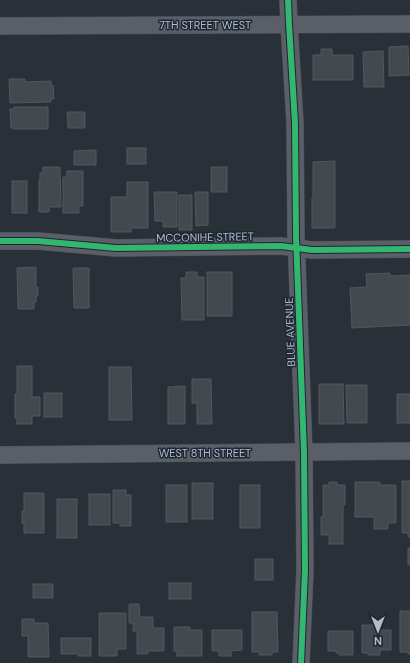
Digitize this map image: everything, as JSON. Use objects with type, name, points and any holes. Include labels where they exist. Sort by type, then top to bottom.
[{"type":"street","name":"BLUE AVENUE","points":[[288,0],[288,24],[295,123],[296,248],[304,453],[305,570],[301,663]]},
{"type":"street","name":"7TH STREET WEST","points":[[0,26],[410,24]]},
{"type":"street","name":"MCCONIHE STREET","points":[[0,241],[38,241],[116,248],[281,246],[312,250],[410,249]]},
{"type":"street","name":"WEST 8TH STREET","points":[[0,455],[410,451]]},
{"type":"building","points":[[408,46],[409,75],[389,76],[389,47]]},
{"type":"building","points":[[321,49],[332,49],[332,55],[353,55],[353,80],[313,80],[313,55],[321,55]]},
{"type":"building","points":[[383,51],[384,87],[364,87],[363,52]]},
{"type":"building","points":[[9,79],[25,79],[25,82],[51,81],[51,85],[53,85],[54,99],[51,99],[51,102],[10,103]]},
{"type":"building","points":[[14,107],[48,107],[48,129],[11,128],[10,109],[14,109]]},
{"type":"building","points":[[67,112],[85,112],[85,128],[68,128]]},
{"type":"building","points":[[127,148],[146,148],[146,164],[127,164]]},
{"type":"building","points":[[96,150],[96,165],[74,165],[74,151]]},
{"type":"building","points":[[335,161],[335,228],[312,228],[313,162]]},
{"type":"building","points":[[43,167],[60,167],[61,207],[49,207],[49,212],[39,212],[39,180],[40,173],[43,173]]},
{"type":"building","points":[[211,167],[227,167],[227,192],[211,192]]},
{"type":"building","points":[[67,171],[83,171],[83,206],[79,206],[79,213],[63,213],[63,177],[67,177]]},
{"type":"building","points":[[12,181],[27,181],[27,213],[12,213]]},
{"type":"building","points":[[127,182],[148,182],[148,228],[131,228],[131,232],[111,232],[111,197],[127,197]]},
{"type":"building","points":[[154,192],[177,192],[177,227],[163,227],[163,221],[155,221]]},
{"type":"building","points":[[195,192],[208,192],[208,225],[196,226]]},
{"type":"building","points":[[179,195],[192,195],[192,230],[179,230]]},
{"type":"building","points":[[36,267],[36,287],[38,287],[38,296],[36,296],[36,302],[34,302],[34,309],[18,309],[17,268]]},
{"type":"building","points":[[73,268],[89,268],[89,308],[74,308]]},
{"type":"building","points":[[186,272],[197,272],[197,277],[204,277],[204,320],[182,320],[181,278],[186,278]]},
{"type":"building","points":[[207,272],[232,272],[232,316],[207,316]]},
{"type":"building","points":[[390,273],[390,276],[410,275],[410,325],[352,328],[350,288],[367,287],[366,274]]},
{"type":"building","points":[[17,366],[32,366],[32,397],[40,397],[40,416],[32,416],[32,424],[17,424],[17,418],[15,418]]},
{"type":"building","points":[[109,367],[131,367],[132,420],[109,420]]},
{"type":"building","points":[[192,379],[211,379],[212,424],[197,424],[197,403],[192,403]]},
{"type":"building","points":[[319,384],[343,384],[344,424],[319,424]]},
{"type":"building","points":[[346,385],[367,385],[367,423],[347,423]]},
{"type":"building","points":[[185,386],[185,424],[168,424],[168,387]]},
{"type":"building","points":[[44,393],[62,393],[62,417],[44,417]]},
{"type":"building","points":[[397,394],[410,394],[410,423],[397,423]]},
{"type":"building","points":[[402,481],[410,481],[410,537],[408,537],[408,533],[402,533]]},
{"type":"building","points":[[329,482],[337,482],[337,485],[345,485],[345,505],[343,505],[343,544],[329,544],[329,535],[321,535],[321,517],[323,517],[323,485],[329,485]]},
{"type":"building","points":[[355,482],[380,482],[380,485],[396,485],[396,523],[388,523],[388,529],[374,529],[374,517],[355,517]]},
{"type":"building","points":[[192,483],[213,483],[213,519],[192,519]]},
{"type":"building","points":[[166,485],[187,485],[187,522],[166,522]]},
{"type":"building","points":[[240,485],[260,485],[260,528],[240,528]]},
{"type":"building","points":[[113,490],[126,490],[126,495],[131,495],[131,526],[120,526],[120,523],[113,523]]},
{"type":"building","points":[[24,493],[44,493],[44,533],[24,533],[22,511],[24,511]]},
{"type":"building","points":[[89,494],[110,494],[110,525],[89,525]]},
{"type":"building","points":[[57,499],[77,499],[77,538],[57,538]]},
{"type":"building","points":[[408,548],[410,548],[410,565],[408,565]]},
{"type":"building","points":[[255,559],[273,559],[273,580],[255,580]]},
{"type":"building","points":[[169,583],[191,583],[191,599],[169,599]]},
{"type":"building","points":[[33,584],[53,584],[53,598],[33,598]]},
{"type":"building","points":[[129,604],[139,604],[140,617],[153,617],[153,628],[164,628],[164,651],[148,651],[148,654],[137,654],[137,631],[133,631],[133,623],[129,623]]},
{"type":"building","points":[[400,611],[410,611],[410,654],[408,654],[408,652],[400,652]]},
{"type":"building","points":[[252,612],[277,612],[278,652],[272,652],[272,655],[259,655],[259,652],[252,652]]},
{"type":"building","points":[[99,613],[126,613],[126,649],[117,649],[117,656],[99,656]]},
{"type":"building","points":[[22,619],[34,619],[34,623],[48,623],[49,657],[28,657],[28,636],[22,636]]},
{"type":"building","points":[[362,625],[376,625],[376,630],[391,630],[391,650],[380,650],[380,655],[368,655],[368,653],[362,653]]},
{"type":"building","points":[[174,627],[190,627],[190,630],[202,630],[202,656],[177,656],[177,651],[174,651]]},
{"type":"building","points":[[212,630],[242,630],[242,650],[231,651],[231,656],[219,656],[219,651],[212,651]]},
{"type":"building","points":[[328,631],[353,631],[353,655],[339,655],[336,651],[328,651]]},
{"type":"building","points":[[61,638],[91,638],[91,656],[61,654]]},
{"type":"cycle path","points":[[288,0],[295,123],[296,236],[304,453],[305,570],[301,663]]},
{"type":"cycle path","points":[[0,241],[38,241],[116,248],[281,246],[312,250],[410,249]]}]
